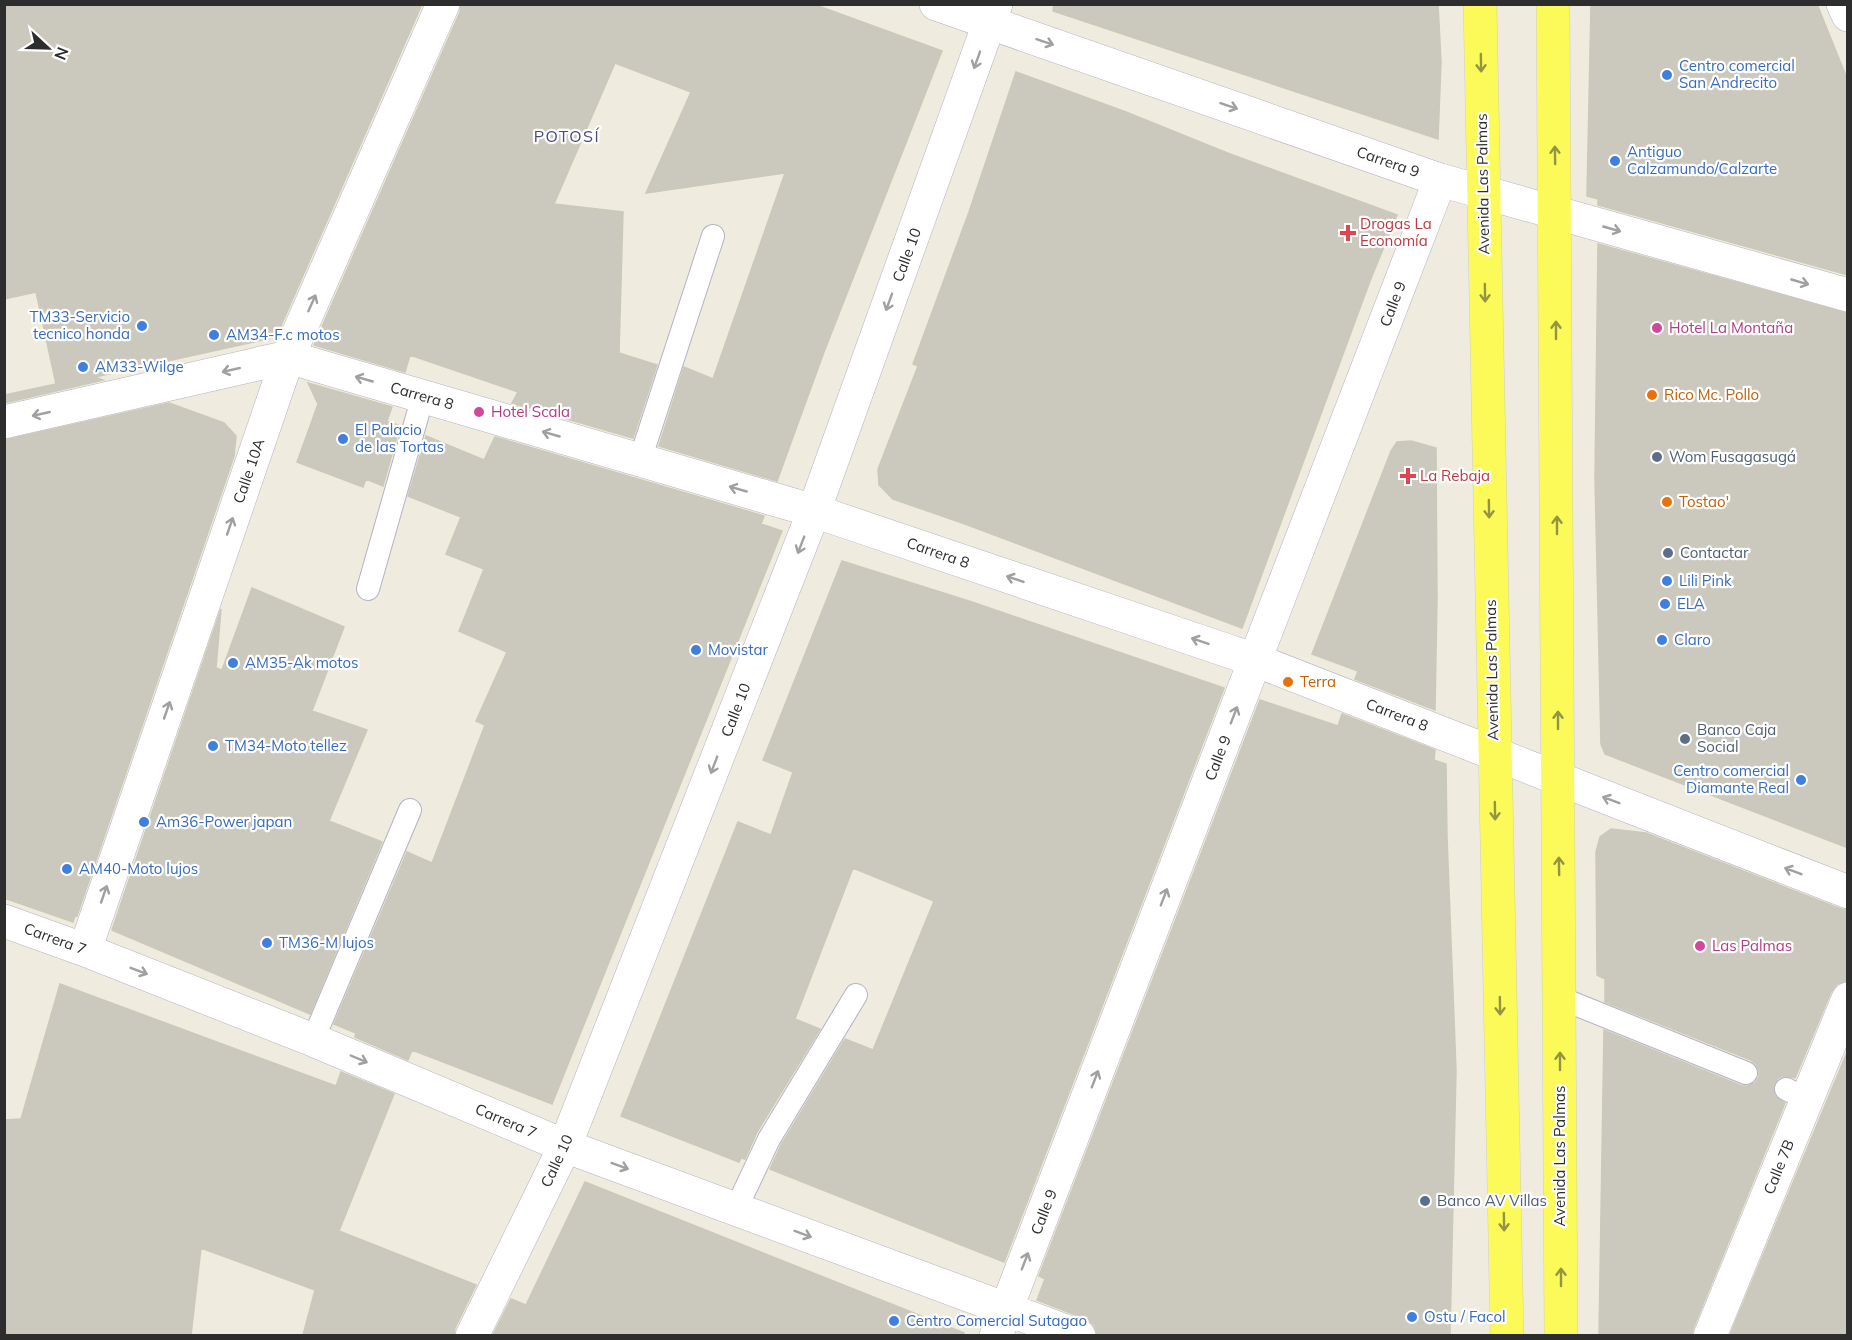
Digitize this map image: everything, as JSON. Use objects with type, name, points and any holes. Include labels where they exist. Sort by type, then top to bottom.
[{"type":"main road","name":"Avenida Las Palmas","points":[[1480,4],[1507,1335]]},
{"type":"main road","name":"Avenida Las Palmas","points":[[1553,4],[1561,1335]]},
{"type":"street","name":"Calle 10A","points":[[85,950],[288,357],[443,4]]},
{"type":"street","name":"Carrera 9","points":[[936,4],[993,13],[1440,180],[1848,295]]},
{"type":"street","points":[[1843,4],[1848,15]]},
{"type":"street","name":"Calle 10","points":[[472,1335],[565,1146],[814,511],[993,13]]},
{"type":"street","name":"Calle 9","points":[[1001,1322],[1440,180]]},
{"type":"street","name":"Carrera 8","points":[[4,422],[288,357],[814,511],[1255,660],[1848,892]]},
{"type":"street","name":"Carrera 7","points":[[4,921],[85,950],[313,1040],[565,1146],[736,1209],[1001,1322],[1079,1335]]},
{"type":"street","name":"Calle 7B","points":[[1710,1335],[1796,1094],[1848,999]]},
{"type":"lane","points":[[640,460],[713,236]]},
{"type":"lane","points":[[368,589],[423,396]]},
{"type":"lane","points":[[313,1040],[410,810]]},
{"type":"lane","points":[[736,1209],[769,1139],[856,995]]},
{"type":"lane","points":[[1560,998],[1746,1073]]},
{"type":"building","points":[[4,4],[422,4],[276,337],[95,377],[103,380],[4,403],[4,395],[56,384],[36,292],[4,299]]},
{"type":"building","points":[[461,4],[813,4],[942,51],[824,352],[777,481],[659,446],[684,367],[713,379],[785,173],[646,193],[691,92],[615,63],[554,204],[623,212],[619,353],[657,365],[633,438],[512,403],[518,392],[410,355],[405,372],[314,345],[460,12]]},
{"type":"building","points":[[1054,4],[1438,4],[1441,62],[1438,139],[1053,11]]},
{"type":"building","points":[[1591,4],[1817,4],[1848,81],[1848,275],[1598,205],[1598,199],[1587,196]]},
{"type":"building","points":[[1016,72],[1397,215],[1370,281],[1242,628],[893,499],[879,485],[878,469],[918,366],[913,364],[969,212]]},
{"type":"building","points":[[1598,244],[1848,313],[1848,848],[1605,754],[1601,744],[1595,478]]},
{"type":"building","name":"El Palacio de las Tortas","points":[[308,383],[392,407],[387,421],[400,426],[383,486],[366,479],[363,487],[297,462],[318,404]]},
{"type":"building","points":[[169,403],[224,423],[236,436],[234,456],[77,916],[75,915],[73,922],[4,898],[4,440]]},
{"type":"building","points":[[426,436],[484,460],[495,437],[764,516],[761,524],[782,531],[552,1104],[412,1050],[408,1060],[355,1037],[356,1033],[334,1024],[407,852],[432,863],[485,725],[476,721],[507,652],[459,631],[484,569],[446,554],[461,517],[408,496]]},
{"type":"building","points":[[1411,441],[1436,448],[1435,710],[1355,679],[1358,671],[1312,654],[1391,451],[1397,442]]},
{"type":"building","points":[[842,561],[972,602],[1224,688],[1004,1262],[770,1169],[781,1145],[845,1039],[873,1050],[934,901],[853,868],[795,1019],[820,1029],[757,1132],[745,1159],[741,1158],[739,1162],[621,1116],[738,822],[771,835],[793,772],[763,760]]},
{"type":"building","points":[[252,588],[344,627],[312,711],[367,730],[329,821],[382,842],[310,1014],[112,930],[221,609],[216,668],[222,670]]},
{"type":"building","points":[[1260,700],[1338,726],[1342,714],[1435,750],[1434,760],[1446,764],[1456,1070],[1450,1335],[1097,1335],[1094,1325],[1086,1319],[1037,1300],[1045,1279],[1039,1276]]},
{"type":"building","points":[[1611,829],[1646,833],[1848,910],[1848,981],[1837,984],[1831,992],[1795,1078],[1784,1076],[1778,1078],[1774,1084],[1775,1096],[1785,1103],[1692,1335],[1599,1335],[1604,1030],[1742,1086],[1755,1083],[1759,1077],[1759,1071],[1751,1060],[1605,1002],[1605,979],[1597,975],[1596,852],[1600,837]]},
{"type":"building","points":[[60,984],[336,1086],[341,1072],[394,1094],[339,1231],[476,1285],[455,1328],[454,1335],[303,1335],[315,1290],[201,1248],[191,1335],[4,1335],[4,1120],[21,1119]]},
{"type":"building","points":[[1848,1050],[1848,1335],[1730,1335]]},
{"type":"building","points":[[585,1182],[964,1333],[963,1335],[493,1335],[511,1299],[526,1305]]},
{"type":"place","name":"Centro comercial San Andrecito","points":[[1667,75]]},
{"type":"place","name":"Antiguo Calzamundo/Calzarte","points":[[1615,161]]},
{"type":"place","name":"Drogas La Economía","points":[[1348,233]]},
{"type":"place","name":"TM33-Servicio tecnico honda","points":[[142,326]]},
{"type":"place","name":"Hotel La Montaña","points":[[1657,328]]},
{"type":"place","name":"AM34-F.c motos","points":[[214,335]]},
{"type":"place","name":"AM33-Wilge","points":[[83,367]]},
{"type":"place","name":"Rico Mc. Pollo","points":[[1652,395]]},
{"type":"place","name":"Hotel Scala","points":[[479,412]]},
{"type":"place","name":"El Palacio de las Tortas","points":[[343,439]]},
{"type":"place","name":"Wom Fusagasugá","points":[[1657,457]]},
{"type":"place","name":"La Rebaja","points":[[1408,476]]},
{"type":"place","name":"Tostao'","points":[[1667,502]]},
{"type":"place","name":"Contactar","points":[[1668,553]]},
{"type":"place","name":"Lili Pink","points":[[1667,581]]},
{"type":"place","name":"ELA","points":[[1665,604]]},
{"type":"place","name":"Claro","points":[[1662,640]]},
{"type":"place","name":"Movistar","points":[[696,650]]},
{"type":"place","name":"AM35-Ak motos","points":[[233,663]]},
{"type":"place","name":"Terra","points":[[1288,682]]},
{"type":"place","name":"Banco Caja Social","points":[[1685,739]]},
{"type":"place","name":"TM34-Moto tellez","points":[[213,746]]},
{"type":"place","name":"Centro comercial Diamante Real","points":[[1801,780]]},
{"type":"place","name":"Am36-Power japan","points":[[144,822]]},
{"type":"place","name":"AM40-Moto lujos","points":[[67,869]]},
{"type":"place","name":"TM36-M lujos","points":[[267,943]]},
{"type":"place","name":"Las Palmas","points":[[1700,946]]},
{"type":"place","name":"Banco AV Villas","points":[[1425,1201]]},
{"type":"place","name":"Ostu / Facol","points":[[1412,1317]]},
{"type":"place","name":"Centro Comercial Sutagao","points":[[894,1321]]},
{"type":"district","name":"POTOSÍ","points":[[567,136]]}]
